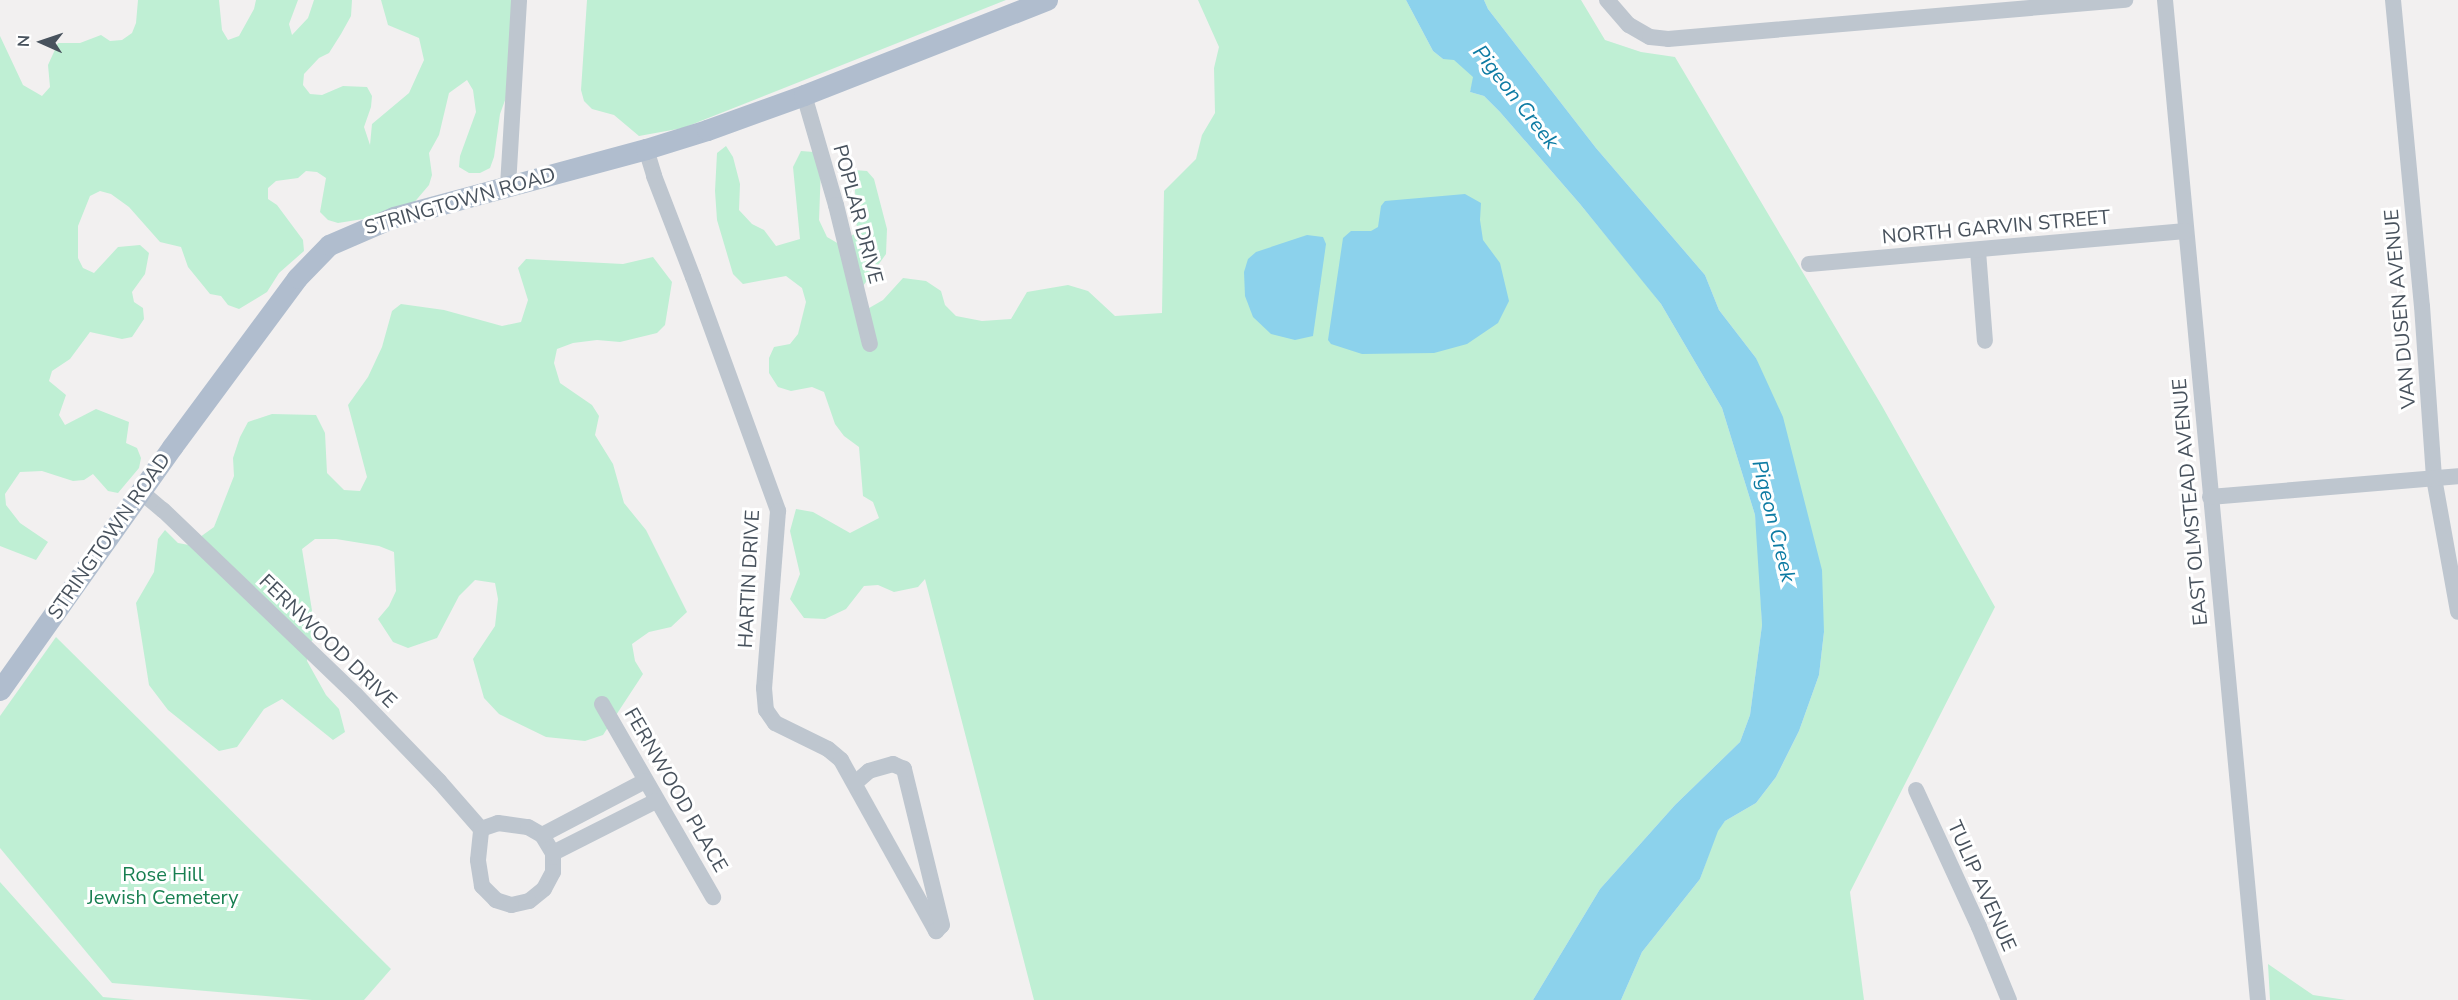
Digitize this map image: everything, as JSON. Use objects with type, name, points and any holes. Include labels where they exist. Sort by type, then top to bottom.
[{"type":"main road","name":"STRINGTOWN ROAD","points":[[0,690],[140,492],[297,278],[329,245],[394,217],[646,149],[804,95],[1047,0]]},
{"type":"street","points":[[508,186],[519,0]]},
{"type":"street","points":[[1607,0],[1629,26],[1650,37],[1668,39],[2125,0]]},
{"type":"street","name":"EAST OLMSTEAD AVENUE","points":[[2165,0],[2258,1000]]},
{"type":"street","name":"VAN DUSEN AVENUE","points":[[2393,0],[2422,306],[2434,478],[2458,612]]},
{"type":"street","name":"POPLAR DRIVE","points":[[804,95],[836,205],[870,344]]},
{"type":"street","name":"HARTIN DRIVE","points":[[646,149],[778,511],[766,665],[766,710],[769,716],[784,729],[828,749],[841,760],[936,930],[942,926],[939,907],[904,769],[893,764],[869,771],[855,783]]},
{"type":"street","name":"NORTH GARVIN STREET","points":[[1809,264],[2186,231]]},
{"type":"street","points":[[1978,251],[1985,341]]},
{"type":"street","points":[[2210,497],[2458,476]]},
{"type":"street","name":"FERNWOOD DRIVE","points":[[140,492],[163,510],[356,695],[439,781],[481,829]]},
{"type":"street","name":"FERNWOOD PLACE","points":[[602,704],[713,897]]},
{"type":"street","points":[[542,835],[645,781]]},
{"type":"street","name":"TULIP AVENUE","points":[[1916,790],[2009,1000]]},
{"type":"street","points":[[553,853],[656,801]]},
{"type":"street","points":[[498,823],[528,827],[542,835],[553,853],[553,872],[544,889],[529,901],[512,904],[496,900],[482,886],[478,873],[481,829],[498,823]]},
{"type":"green space","points":[[138,0],[219,0],[222,30],[228,40],[239,36],[254,9],[256,0],[298,0],[289,24],[292,35],[308,18],[314,0],[352,0],[351,16],[341,34],[329,53],[319,58],[304,74],[303,85],[310,94],[322,95],[343,86],[367,87],[372,96],[364,127],[370,145],[372,124],[409,93],[424,60],[419,38],[388,25],[381,0],[511,0],[511,84],[500,114],[494,157],[490,168],[480,173],[469,173],[459,167],[460,156],[476,112],[473,90],[467,80],[449,93],[439,135],[429,153],[432,175],[429,185],[412,205],[382,216],[338,223],[328,220],[320,212],[326,178],[317,172],[306,171],[298,178],[276,181],[268,188],[268,199],[277,205],[303,240],[304,251],[279,273],[267,292],[239,309],[228,305],[221,296],[210,294],[188,267],[181,247],[160,242],[129,207],[111,194],[100,191],[90,196],[78,226],[78,258],[83,268],[94,273],[118,247],[140,245],[149,253],[145,274],[132,292],[134,302],[143,308],[144,319],[132,337],[122,339],[90,332],[70,359],[52,371],[49,381],[66,395],[59,415],[65,425],[96,409],[129,422],[126,443],[137,448],[141,458],[139,468],[118,493],[108,491],[93,474],[84,480],[73,481],[42,471],[20,472],[5,494],[6,505],[20,523],[48,542],[36,560],[0,546],[0,36],[23,85],[42,96],[50,87],[48,65],[58,43],[80,43],[101,35],[110,41],[122,40],[132,33],[136,23]]},
{"type":"green space","points":[[587,0],[1006,0],[683,128],[639,136],[614,115],[592,109],[584,101],[581,90]]},
{"type":"green space","points":[[1198,0],[1406,0],[1433,51],[1443,59],[1454,59],[1474,77],[1470,92],[1484,96],[1500,112],[1580,204],[1661,304],[1722,408],[1755,515],[1758,542],[1762,625],[1750,715],[1740,742],[1675,805],[1600,889],[1533,1000],[1034,1000],[925,579],[918,587],[894,592],[878,585],[864,586],[846,609],[825,619],[804,618],[790,599],[800,574],[790,531],[796,509],[813,512],[850,533],[879,518],[873,502],[863,496],[859,447],[844,436],[835,424],[824,392],[812,387],[791,391],[778,387],[769,373],[769,358],[774,347],[790,344],[798,334],[806,302],[802,288],[786,276],[743,284],[733,274],[717,220],[715,191],[717,153],[726,146],[733,157],[740,184],[739,210],[752,224],[764,230],[776,246],[800,239],[793,167],[801,151],[814,152],[821,167],[819,220],[827,237],[839,244],[857,232],[854,170],[867,171],[874,179],[887,229],[886,254],[853,300],[864,311],[883,300],[903,278],[926,281],[941,291],[945,305],[956,316],[982,321],[1011,319],[1027,292],[1068,285],[1088,291],[1115,316],[1162,313],[1164,191],[1196,159],[1202,135],[1215,113],[1214,68],[1219,47]]},
{"type":"green space","points":[[1484,0],[1581,0],[1605,40],[1641,52],[1675,57],[1882,406],[1995,607],[1850,892],[1864,1000],[1621,1000],[1642,952],[1700,879],[1717,831],[1725,821],[1756,803],[1776,777],[1799,731],[1819,675],[1824,632],[1756,358],[1719,310],[1705,275],[1596,148],[1488,9]]},
{"type":"green space","points":[[653,257],[672,282],[665,325],[657,333],[620,342],[597,340],[573,343],[557,349],[554,363],[560,383],[592,405],[599,416],[595,435],[613,464],[624,503],[646,530],[687,612],[671,627],[649,632],[632,644],[635,661],[643,674],[603,735],[585,741],[546,737],[499,714],[484,698],[473,659],[495,626],[498,599],[495,583],[475,580],[459,596],[437,638],[408,648],[393,642],[378,619],[389,606],[396,591],[394,552],[379,546],[336,539],[315,539],[302,549],[316,635],[309,645],[307,661],[326,695],[339,709],[345,732],[333,740],[282,699],[264,709],[237,747],[219,751],[168,710],[149,685],[136,603],[154,572],[158,539],[165,530],[178,543],[189,545],[214,527],[234,476],[233,458],[248,422],[272,414],[316,415],[325,433],[327,473],[344,490],[360,491],[367,477],[348,405],[368,377],[382,347],[392,311],[401,304],[444,310],[502,326],[521,322],[528,300],[518,268],[526,259],[623,264]]},
{"type":"green space","name":"Rose Hill Jewish Cemetery","points":[[56,637],[391,969],[364,1000],[312,1000],[112,983],[0,848],[0,716]]},
{"type":"green space","points":[[0,882],[103,997],[135,1000],[0,1000]]},
{"type":"green space","points":[[2268,964],[2313,995],[2346,1000],[2270,1000]]},
{"type":"water","name":"Pigeon Creek","points":[[1406,0],[1484,0],[1488,9],[1596,148],[1705,275],[1719,310],[1756,358],[1783,417],[1822,570],[1824,632],[1819,675],[1799,731],[1776,777],[1756,803],[1725,821],[1718,831],[1700,879],[1642,952],[1621,1000],[1533,1000],[1600,889],[1675,805],[1740,742],[1750,715],[1762,625],[1755,515],[1722,408],[1661,304],[1580,204],[1500,112],[1484,96],[1470,92],[1473,77],[1454,60],[1443,59],[1433,51]]},
{"type":"water","points":[[1465,194],[1481,203],[1480,220],[1483,240],[1500,263],[1509,301],[1498,323],[1467,344],[1434,353],[1362,354],[1331,344],[1328,340],[1343,238],[1351,231],[1371,231],[1378,227],[1381,206],[1385,201]]},
{"type":"water","points":[[1307,235],[1323,237],[1326,244],[1313,336],[1295,340],[1271,334],[1253,317],[1245,296],[1244,272],[1248,259],[1256,252]]}]
